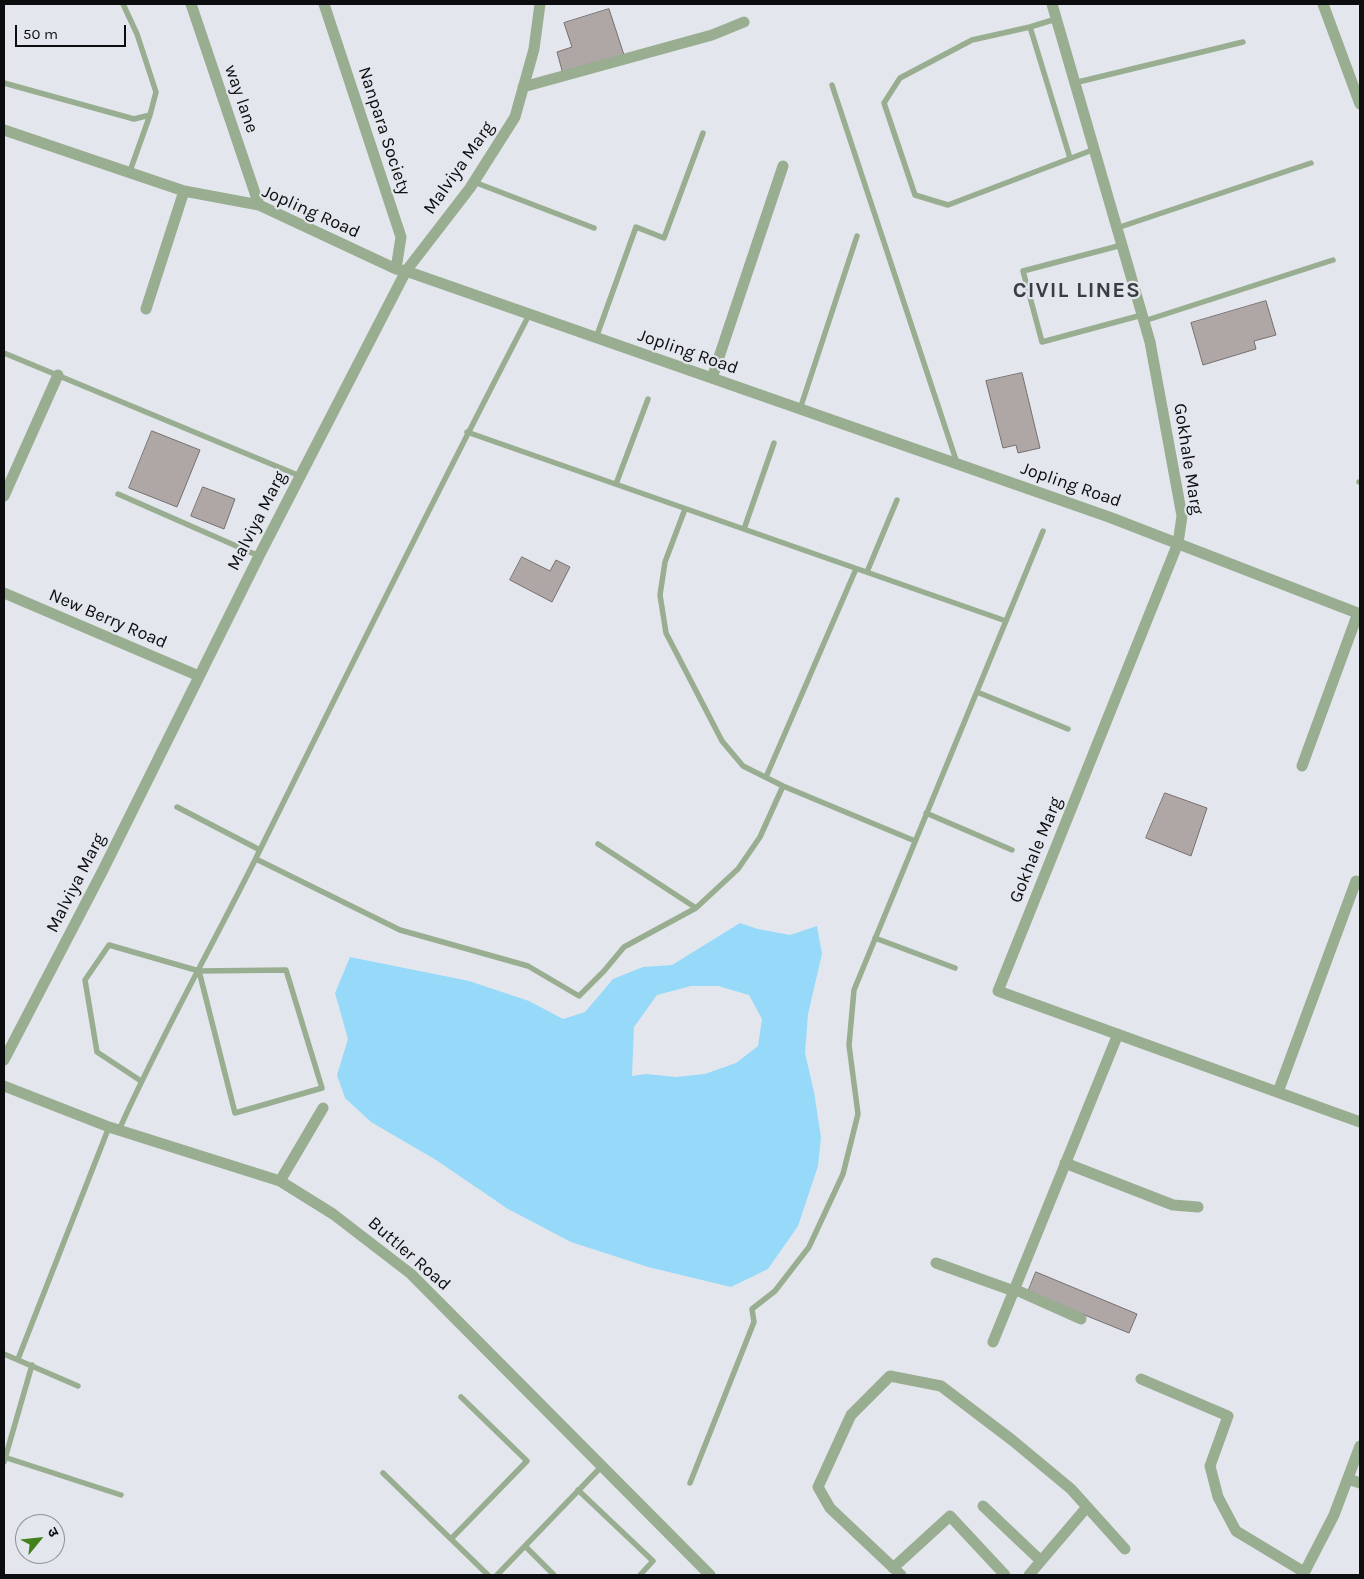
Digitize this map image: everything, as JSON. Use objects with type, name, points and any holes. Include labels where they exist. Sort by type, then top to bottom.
[{"type":"street","name":"way lane","points":[[191,4],[259,205]]},
{"type":"street","name":"Nanpara Society","points":[[324,4],[401,237],[401,270]]},
{"type":"street","name":"Malviya Marg","points":[[4,1060],[102,872],[401,270],[474,182],[515,117],[534,49],[540,4]]},
{"type":"street","name":"Gokhale Marg","points":[[1052,4],[1143,318],[1155,370],[1182,516],[1178,544],[998,991],[1118,1034]]},
{"type":"street","points":[[1323,4],[1360,104]]},
{"type":"street","points":[[523,87],[712,35],[744,22]]},
{"type":"street","name":"Jopling Road","points":[[4,130],[184,190],[259,205],[401,270],[1108,517],[1359,614]]},
{"type":"street","points":[[712,378],[783,166]]},
{"type":"street","points":[[146,309],[184,190]]},
{"type":"street","points":[[4,496],[58,375]]},
{"type":"street","name":"New Berry Road","points":[[4,593],[199,676]]},
{"type":"street","points":[[1302,766],[1359,614]]},
{"type":"street","points":[[1278,1092],[1356,881]]},
{"type":"street","points":[[993,1342],[1118,1034],[1360,1122]]},
{"type":"street","name":"Buttler Road","points":[[4,1086],[114,1128],[280,1181],[334,1214],[411,1274],[710,1575]]},
{"type":"street","points":[[280,1181],[323,1108]]},
{"type":"street","points":[[1065,1163],[1173,1205],[1198,1207]]},
{"type":"street","points":[[936,1263],[1010,1290],[1014,1289],[1080,1319]]},
{"type":"street","points":[[1005,1575],[950,1516],[897,1572],[830,1508],[818,1487],[851,1415],[890,1376],[941,1386],[1012,1440],[1071,1489],[1125,1549]]},
{"type":"street","points":[[1141,1379],[1228,1416],[1210,1466],[1218,1497],[1236,1531],[1304,1574],[1334,1516],[1360,1446]]},
{"type":"street","points":[[1348,1479],[1360,1483]]},
{"type":"street","points":[[983,1506],[1041,1561]]},
{"type":"street","points":[[1029,1575],[1087,1507]]},
{"type":"lane","points":[[124,4],[137,34],[156,92],[130,171]]},
{"type":"lane","points":[[1056,19],[972,40],[900,78],[884,103],[914,195],[948,205],[1095,150]]},
{"type":"lane","points":[[1030,27],[1070,158]]},
{"type":"lane","points":[[1074,83],[1244,42]]},
{"type":"lane","points":[[4,83],[134,119],[150,115]]},
{"type":"lane","points":[[832,85],[957,464]]},
{"type":"lane","points":[[596,338],[636,227],[664,238],[703,132]]},
{"type":"lane","points":[[1117,228],[1311,163]]},
{"type":"lane","points":[[474,182],[594,228]]},
{"type":"lane","points":[[800,409],[857,236]]},
{"type":"lane","points":[[1122,245],[1023,271],[1042,342],[1143,318],[1333,260]]},
{"type":"lane","points":[[18,1360],[114,1128],[256,859],[467,432],[529,315]]},
{"type":"lane","points":[[4,353],[300,476]]},
{"type":"lane","points":[[616,484],[648,399]]},
{"type":"lane","points":[[467,432],[1006,621]]},
{"type":"lane","points":[[744,529],[774,443]]},
{"type":"lane","points":[[118,494],[259,556]]},
{"type":"lane","points":[[866,572],[897,500]]},
{"type":"lane","points":[[685,508],[664,562],[660,594],[666,633],[722,741],[744,766],[783,786],[915,840]]},
{"type":"lane","points":[[690,1483],[754,1322],[752,1309],[775,1291],[809,1247],[843,1174],[858,1114],[849,1045],[854,990],[1043,531]]},
{"type":"lane","points":[[766,777],[856,569]]},
{"type":"lane","points":[[977,692],[1068,729]]},
{"type":"lane","points":[[256,859],[400,930],[528,966],[579,996],[604,972],[624,947],[696,908],[738,869],[760,837],[783,786]]},
{"type":"lane","points":[[177,807],[260,850]]},
{"type":"lane","points":[[926,813],[1012,850]]},
{"type":"lane","points":[[598,844],[696,908]]},
{"type":"lane","points":[[875,938],[955,968]]},
{"type":"lane","points":[[141,1080],[97,1052],[85,980],[109,945],[198,971],[286,970],[322,1088],[235,1113],[198,971]]},
{"type":"lane","points":[[4,1354],[78,1386]]},
{"type":"lane","points":[[32,1365],[4,1459],[121,1495]]},
{"type":"lane","points":[[451,1539],[526,1461],[461,1398]]},
{"type":"lane","points":[[497,1575],[602,1466]]},
{"type":"lane","points":[[383,1473],[488,1575]]},
{"type":"lane","points":[[578,1490],[652,1561],[640,1575]]},
{"type":"lane","points":[[525,1546],[554,1575]]},
{"type":"water","points":[[740,923],[758,929],[790,935],[817,926],[822,954],[808,1014],[805,1053],[814,1092],[821,1137],[818,1166],[798,1226],[768,1269],[731,1287],[648,1267],[571,1242],[508,1209],[436,1160],[371,1122],[345,1098],[337,1075],[348,1039],[335,993],[350,957],[469,981],[529,1001],[563,1019],[585,1012],[613,979],[643,967],[672,965]],"holes":[[[691,986],[718,986],[749,995],[762,1019],[758,1046],[736,1063],[705,1074],[676,1077],[646,1074],[632,1076],[634,1027],[657,995]]]},
{"type":"building","points":[[609,9],[624,55],[563,74],[557,52],[572,47],[564,23]]},
{"type":"building","points":[[1266,301],[1276,335],[1254,341],[1256,349],[1203,365],[1191,323]]},
{"type":"building","points":[[1022,373],[1040,448],[1018,453],[1016,445],[1003,448],[986,381]]},
{"type":"building","points":[[152,431],[200,450],[177,507],[129,488]]},
{"type":"building","points":[[203,487],[235,499],[224,529],[191,516]]},
{"type":"building","points":[[522,557],[550,571],[556,560],[570,567],[552,602],[510,580]]},
{"type":"building","points":[[1165,793],[1207,808],[1191,856],[1146,838]]},
{"type":"building","points":[[1036,1272],[1137,1314],[1129,1333],[1028,1292]]},
{"type":"district","name":"CIVIL LINES","points":[[1077,291]]}]
